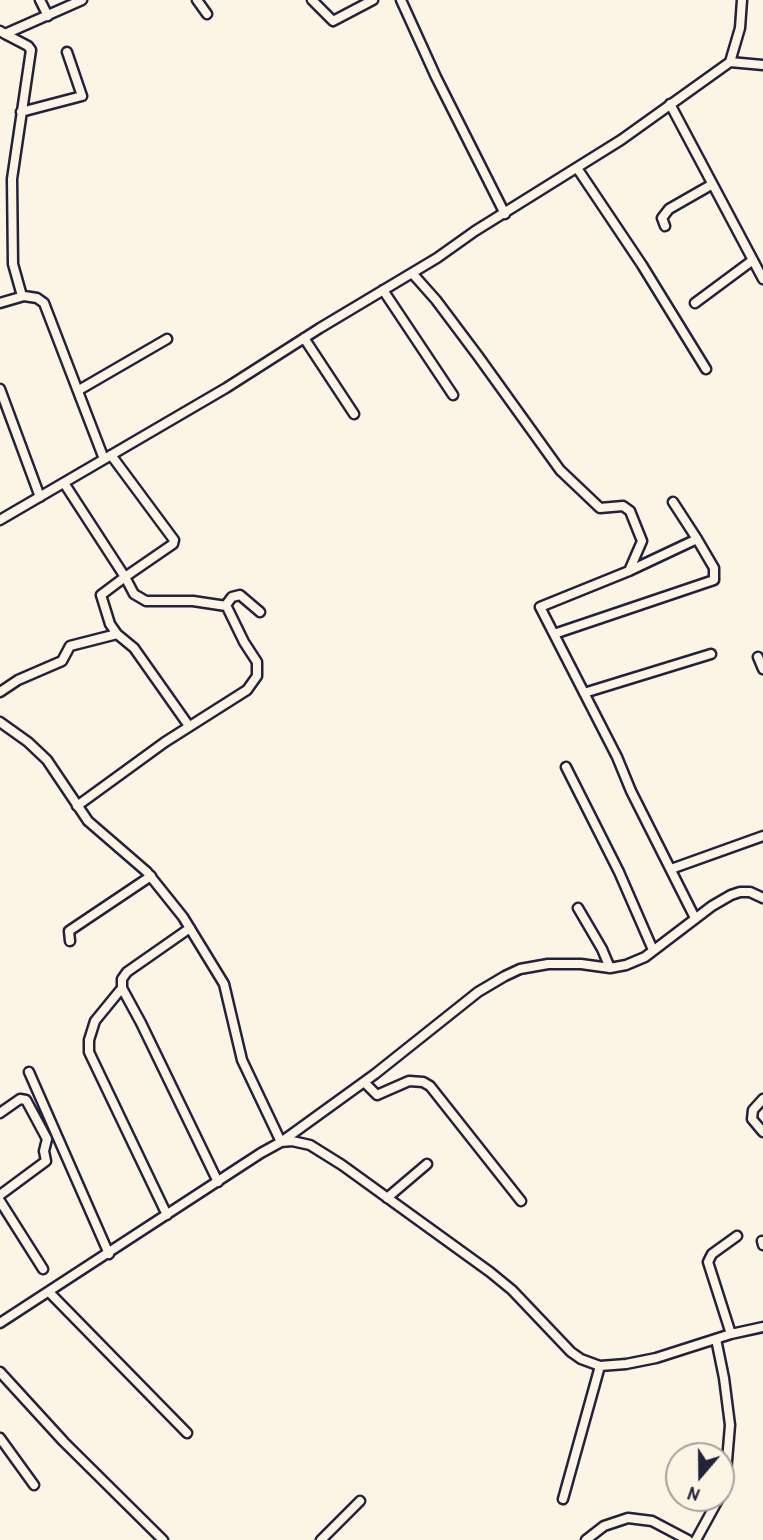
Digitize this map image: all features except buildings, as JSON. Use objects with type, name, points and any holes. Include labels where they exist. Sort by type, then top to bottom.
[{"type":"street","points":[[40,0],[48,16]]},
{"type":"street","points":[[2,33],[82,0]]},
{"type":"street","points":[[197,0],[207,14]]},
{"type":"street","points":[[312,0],[333,21],[373,0]]},
{"type":"street","points":[[401,0],[436,77],[505,214]]},
{"type":"street","points":[[0,520],[226,388],[621,140],[730,62],[740,28],[743,0]]},
{"type":"street","points":[[2,33],[29,46],[31,50],[12,179],[12,264],[22,296]]},
{"type":"street","points":[[21,112],[82,96],[67,52]]},
{"type":"street","points":[[730,62],[763,65]]},
{"type":"street","points":[[670,104],[763,279]]},
{"type":"street","points":[[577,168],[642,265],[706,369]]},
{"type":"street","points":[[664,226],[662,218],[669,209],[712,184]]},
{"type":"street","points":[[695,303],[753,260]]},
{"type":"street","points":[[412,273],[462,334],[560,470],[600,508],[623,506],[630,511],[642,541],[629,571]]},
{"type":"street","points":[[383,290],[453,395]]},
{"type":"street","points":[[0,303],[22,296],[37,298],[44,303],[107,457],[174,540],[173,544],[101,595],[110,624],[117,634],[134,648],[189,726]]},
{"type":"street","points":[[304,338],[354,415]]},
{"type":"street","points":[[79,390],[167,339]]},
{"type":"street","points":[[0,388],[40,497]]},
{"type":"street","points":[[64,483],[134,594],[146,601],[193,601],[226,606]]},
{"type":"street","points":[[554,634],[714,580],[714,568],[673,502]]},
{"type":"street","points":[[695,918],[540,607],[629,571],[697,539]]},
{"type":"street","points":[[226,606],[232,597],[240,595],[260,612]]},
{"type":"street","points":[[77,806],[189,726],[237,699],[253,683],[257,676],[257,662],[226,606]]},
{"type":"street","points":[[0,692],[18,680],[62,661],[70,646],[117,634]]},
{"type":"street","points":[[583,693],[710,654]]},
{"type":"street","points":[[758,657],[763,669]]},
{"type":"street","points":[[0,722],[47,760],[88,821],[151,876],[190,928],[224,984],[242,1060],[282,1142]]},
{"type":"street","points":[[566,766],[619,872],[653,950]]},
{"type":"street","points":[[671,869],[763,836]]},
{"type":"street","points":[[69,941],[69,931],[151,876]]},
{"type":"street","points":[[0,1323],[282,1142],[364,1082],[478,992],[520,969],[565,963],[610,968],[626,965],[638,961],[712,906],[740,891],[763,898]]},
{"type":"street","points":[[578,908],[610,968]]},
{"type":"street","points":[[190,928],[127,972],[122,979],[122,988],[218,1182]]},
{"type":"street","points":[[122,988],[96,1021],[90,1034],[89,1052],[167,1215]]},
{"type":"street","points":[[29,1072],[109,1254]]},
{"type":"street","points":[[364,1082],[377,1095],[409,1081],[423,1082],[430,1086],[521,1201]]},
{"type":"street","points":[[0,1113],[20,1099],[26,1100],[47,1139],[44,1150],[46,1161],[0,1195]]},
{"type":"street","points":[[763,1099],[753,1110],[752,1119],[763,1132]]},
{"type":"street","points":[[282,1142],[310,1145],[387,1198],[512,1290],[571,1352],[600,1366],[656,1358],[731,1334],[763,1327]]},
{"type":"street","points":[[387,1198],[427,1164]]},
{"type":"street","points":[[0,1201],[43,1269]]},
{"type":"street","points":[[731,1334],[708,1265],[710,1256],[737,1236]]},
{"type":"street","points":[[49,1292],[187,1433]]},
{"type":"street","points":[[716,1339],[730,1425],[729,1442]]},
{"type":"street","points":[[563,1499],[600,1366]]},
{"type":"street","points":[[0,1372],[64,1442],[163,1540]]},
{"type":"street","points":[[0,1438],[34,1485]]},
{"type":"street","points":[[321,1540],[360,1501]]},
{"type":"street","points":[[696,1540],[711,1512]]},
{"type":"street","points":[[586,1540],[604,1526],[628,1518],[652,1521],[688,1540]]}]
